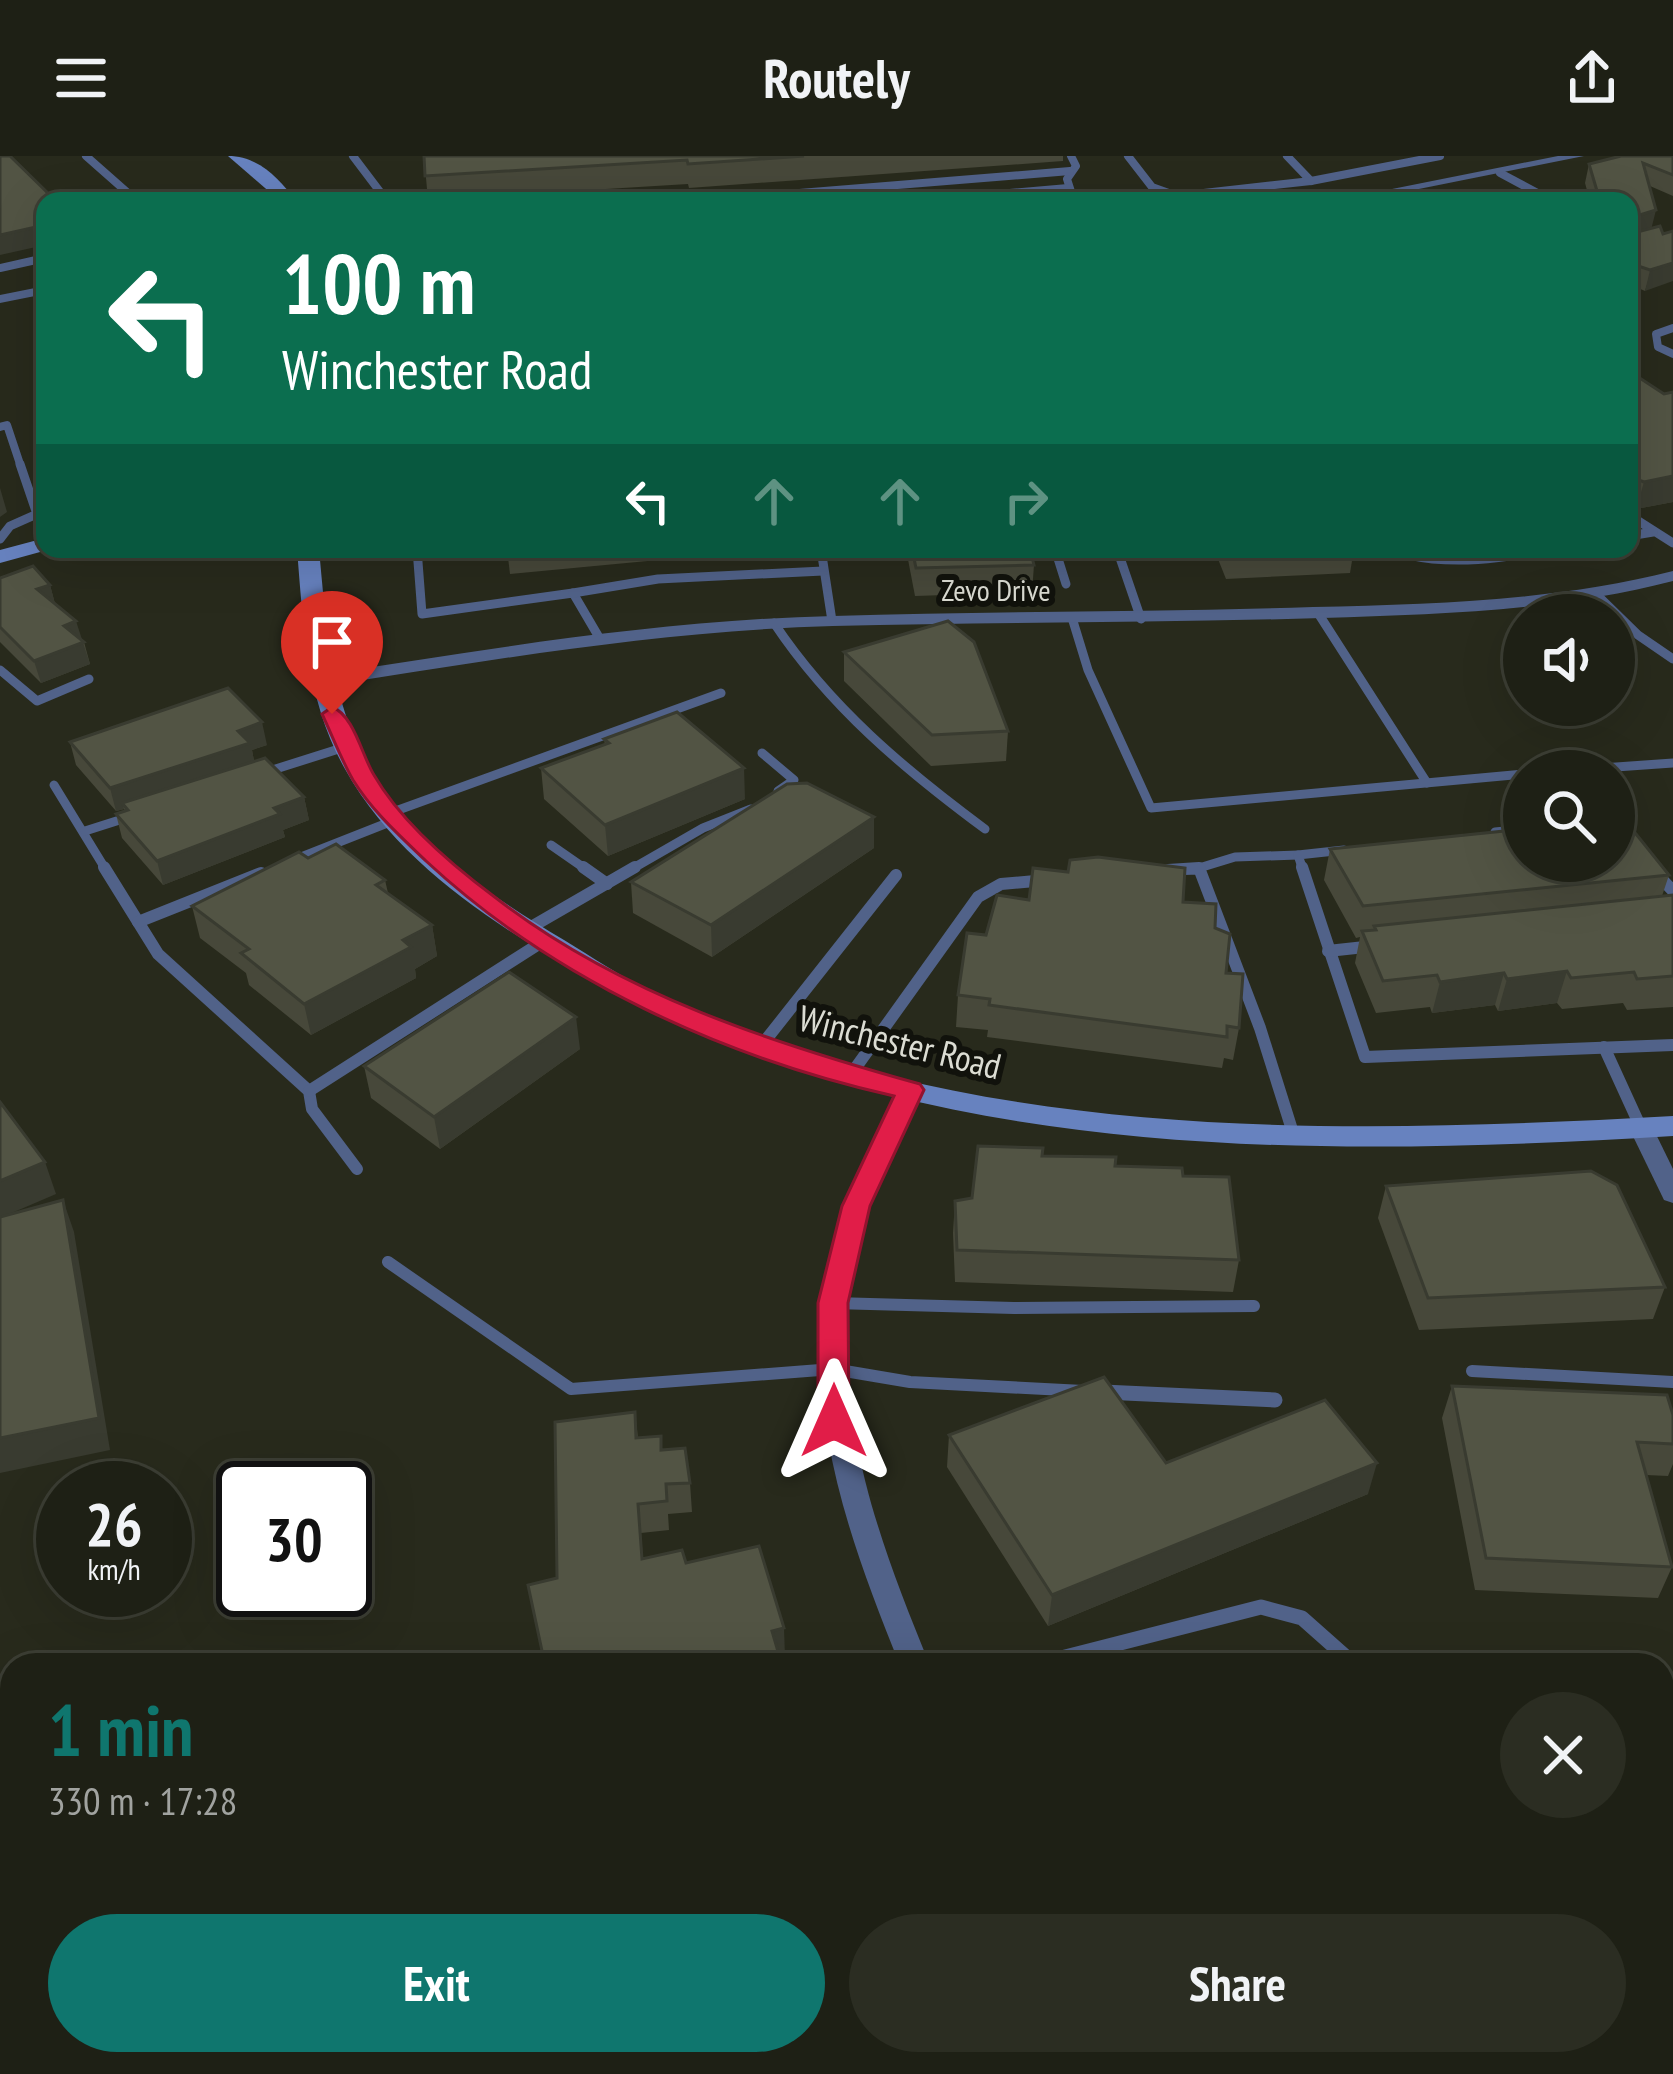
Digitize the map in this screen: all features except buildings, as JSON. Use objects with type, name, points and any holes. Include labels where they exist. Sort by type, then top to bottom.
[{"type":"street","points":[[236,156],[281,192]]},
{"type":"street","points":[[1391,192],[1578,156]]},
{"type":"street","points":[[0,299],[36,292]]},
{"type":"street","points":[[0,556],[36,546]]},
{"type":"street","name":"Winchester Road","points":[[309,558],[320,680],[345,747],[393,816],[444,867],[533,936],[658,1004],[849,1077],[1157,1130],[1294,1138],[1673,1126]]},
{"type":"street","name":"Zevo Drive","points":[[320,680],[600,639],[774,623],[1073,621],[1484,607],[1595,593],[1673,576]]},
{"type":"street","points":[[910,1090],[856,1206],[833,1303],[834,1421],[865,1546],[910,1653]]},
{"type":"street","points":[[1641,1128],[1673,1194]]},
{"type":"lane","points":[[86,156],[126,192]]},
{"type":"lane","points":[[353,156],[380,192]]},
{"type":"lane","points":[[811,192],[1070,171],[1076,166],[1071,156]]},
{"type":"lane","points":[[1128,156],[1152,187],[1163,192]]},
{"type":"lane","points":[[1287,156],[1310,181]]},
{"type":"lane","points":[[1230,192],[1440,156]]},
{"type":"lane","points":[[1070,171],[1070,192]]},
{"type":"lane","points":[[1500,173],[1533,192]]},
{"type":"lane","points":[[1022,192],[1068,188]]},
{"type":"lane","points":[[0,268],[36,260]]},
{"type":"lane","points":[[1673,328],[1656,334],[1655,340],[1658,347],[1673,354]]},
{"type":"lane","points":[[0,427],[7,425],[36,511]]},
{"type":"lane","points":[[0,539],[10,526],[36,514]]},
{"type":"lane","points":[[1638,521],[1673,542]]},
{"type":"lane","points":[[1638,534],[1654,531]]},
{"type":"lane","points":[[418,558],[422,614],[658,579],[823,571]]},
{"type":"lane","points":[[822,558],[832,621]]},
{"type":"lane","points":[[1058,558],[1066,584]]},
{"type":"lane","points":[[1120,558],[1141,619]]},
{"type":"lane","points":[[1419,558],[1494,558]]},
{"type":"lane","points":[[573,593],[600,639]]},
{"type":"lane","points":[[1595,593],[1673,659]]},
{"type":"lane","points":[[1318,613],[1427,783]]},
{"type":"lane","points":[[1073,621],[1088,670],[1151,808],[1503,776]]},
{"type":"lane","points":[[774,623],[802,669],[911,775],[985,829]]},
{"type":"lane","points":[[0,670],[38,701],[89,679]]},
{"type":"lane","points":[[137,922],[393,816],[721,693]]},
{"type":"lane","points":[[258,775],[345,747]]},
{"type":"lane","points":[[309,1090],[607,884],[704,828],[747,811],[794,780],[762,753]]},
{"type":"lane","points":[[1635,766],[1673,763]]},
{"type":"lane","points":[[54,784],[158,953],[309,1090],[312,1109],[357,1169]]},
{"type":"lane","points":[[85,831],[150,810]]},
{"type":"lane","points":[[1479,834],[1503,831]]},
{"type":"lane","points":[[551,845],[607,884]]},
{"type":"lane","points":[[1155,872],[1199,868],[1234,857],[1366,847]]},
{"type":"lane","points":[[1298,855],[1365,1058],[1673,1045]]},
{"type":"lane","points":[[1641,859],[1673,891]]},
{"type":"lane","points":[[1199,868],[1260,1028],[1294,1138]]},
{"type":"lane","points":[[760,1046],[896,875]]},
{"type":"lane","points":[[849,1077],[978,897],[1001,884],[1067,879]]},
{"type":"lane","points":[[1328,951],[1396,944]]},
{"type":"lane","points":[[1604,1047],[1641,1128]]},
{"type":"lane","points":[[388,1262],[571,1389],[833,1369],[910,1382],[1275,1400]]},
{"type":"lane","points":[[833,1303],[1014,1309],[1254,1306]]},
{"type":"lane","points":[[1472,1371],[1673,1382]]},
{"type":"lane","points":[[1081,1653],[1261,1607],[1283,1607],[1321,1630],[1343,1653]]},
{"type":"route","points":[[332,714],[364,779],[396,820],[485,902],[542,942],[658,1004],[760,1046],[849,1077],[910,1090],[856,1206],[833,1303],[834,1421]]}]
